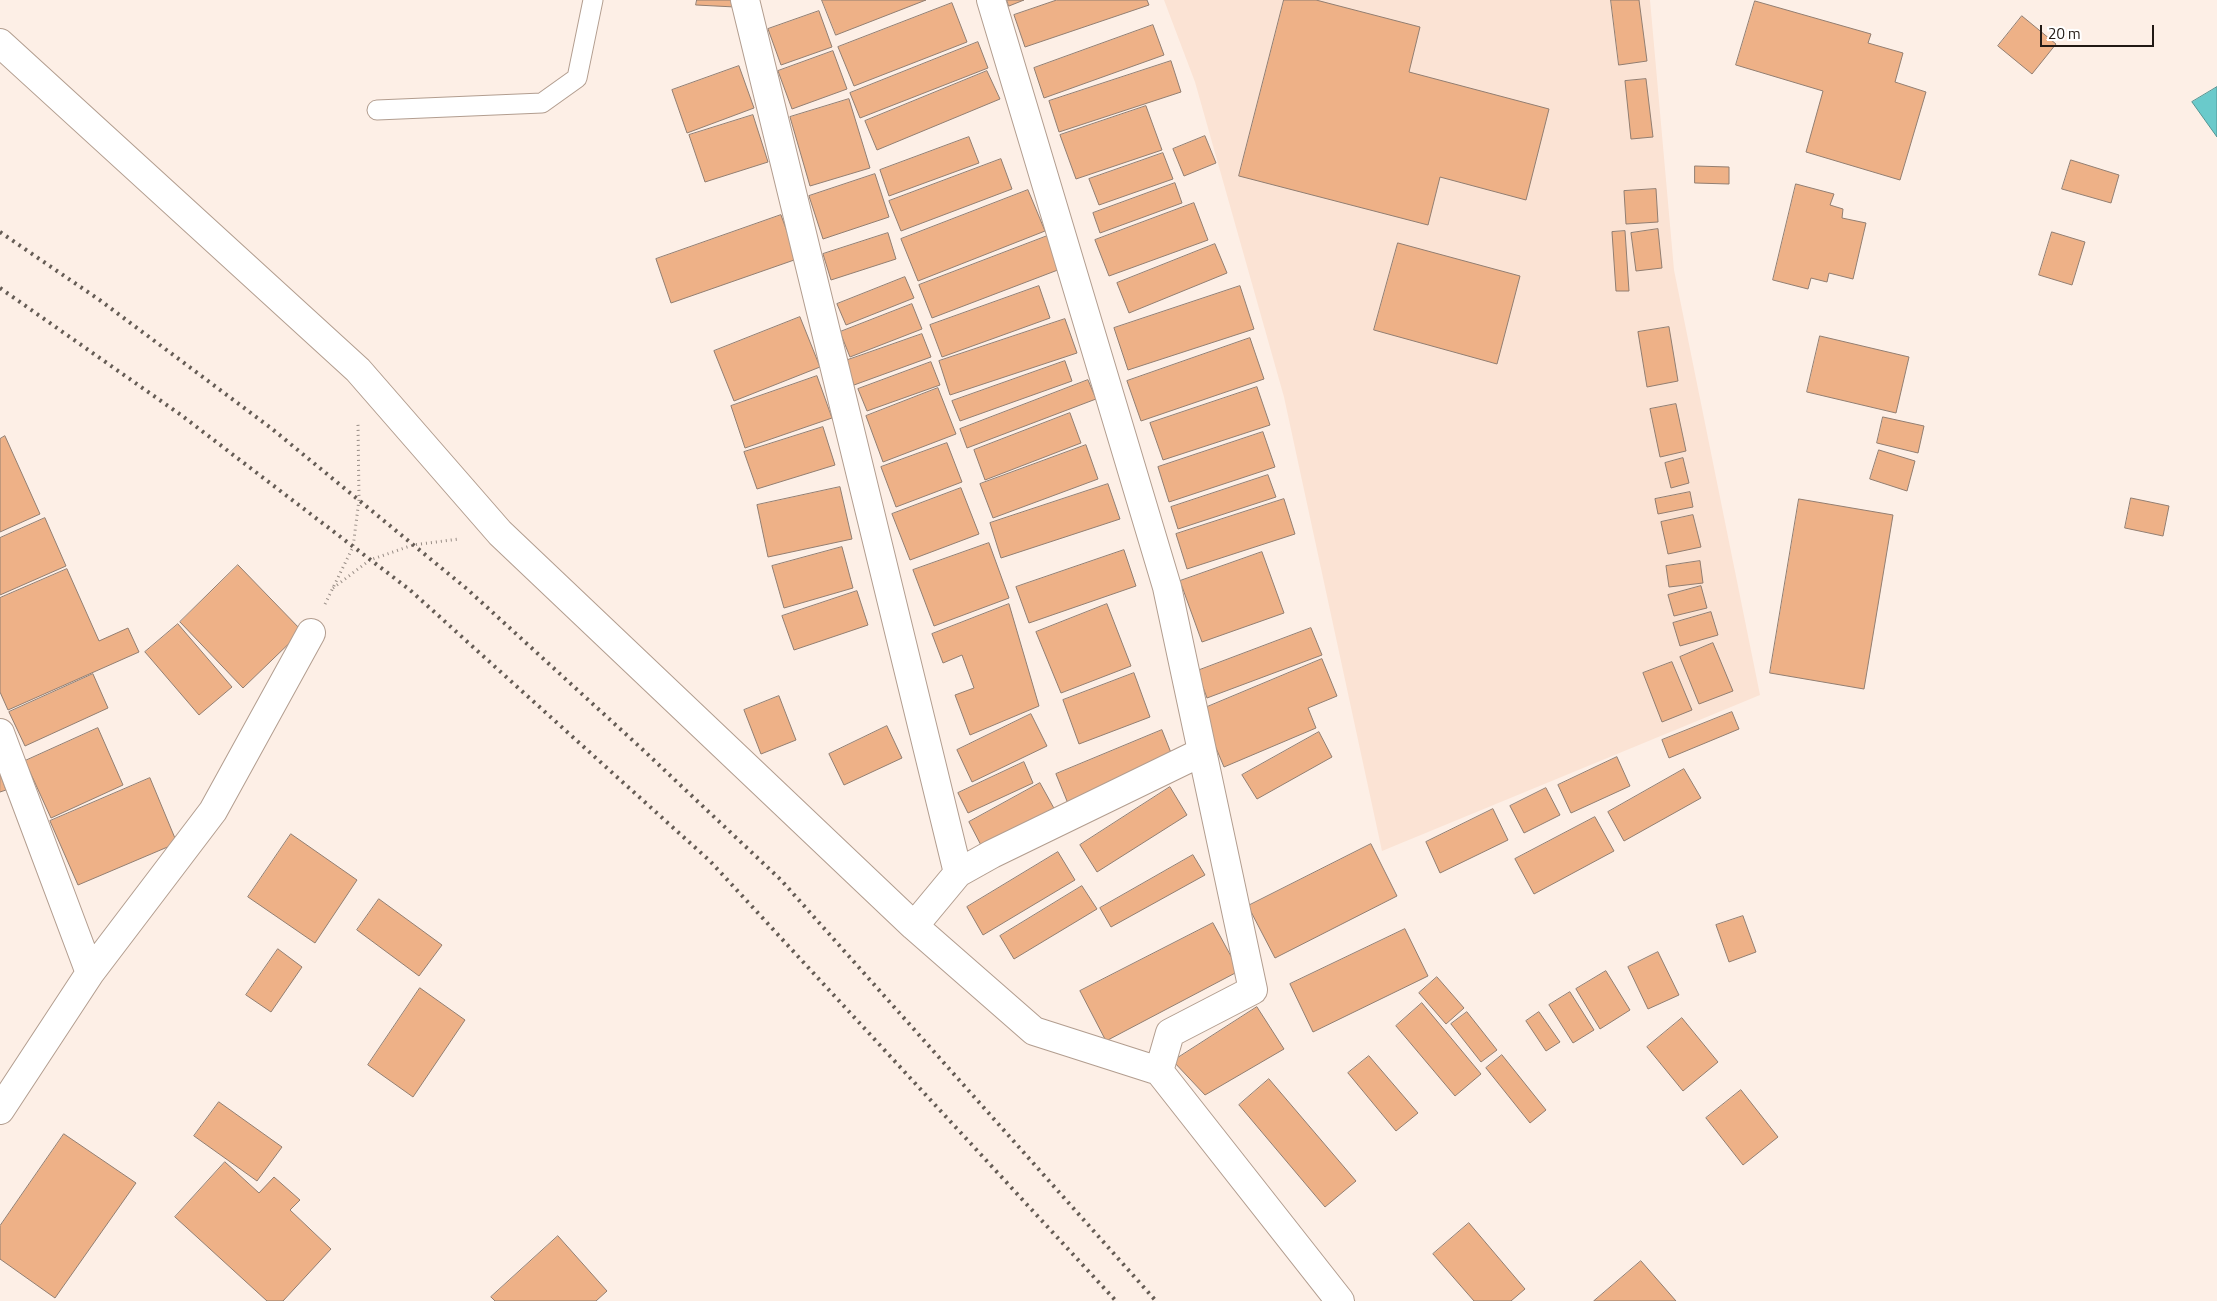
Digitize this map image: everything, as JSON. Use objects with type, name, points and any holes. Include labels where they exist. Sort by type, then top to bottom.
[{"type":"street","points":[[745,0],[958,873]]},
{"type":"street","points":[[991,0],[1167,587],[1253,990],[1170,1033],[1159,1071]]},
{"type":"street","points":[[0,43],[358,370],[500,533],[914,926],[1034,1030],[1159,1071],[1340,1301]]},
{"type":"street","points":[[0,1110],[90,973],[214,811],[311,633]]},
{"type":"street","points":[[0,734],[90,973]]},
{"type":"street","points":[[914,926],[958,873],[992,854],[1202,752]]},
{"type":"lane","points":[[376,110],[542,103],[577,78],[593,0]]},
{"type":"path","points":[[311,633],[353,547],[359,500],[358,370]]},
{"type":"path","points":[[332,589],[370,560],[413,545],[500,533]]},
{"type":"shaded area","points":[[1164,0],[1650,0],[1674,270],[1760,695],[1382,851],[1284,397],[1195,82]]},
{"type":"water","points":[[2217,87],[2217,137],[2192,102]]},
{"type":"building","points":[[697,0],[736,0],[735,7],[696,5]]},
{"type":"building","points":[[822,0],[926,0],[836,35]]},
{"type":"building","points":[[1007,0],[1024,0],[1009,6]]},
{"type":"building","points":[[1057,0],[1147,0],[1149,5],[1025,47],[1014,15]]},
{"type":"building","points":[[1284,0],[1316,0],[1420,27],[1409,72],[1549,109],[1526,200],[1440,177],[1428,225],[1239,176]]},
{"type":"building","points":[[1611,0],[1639,0],[1647,61],[1619,65]]},
{"type":"building","points":[[1755,1],[1871,34],[1868,43],[1903,53],[1895,82],[1926,92],[1900,180],[1806,152],[1823,91],[1736,65]]},
{"type":"building","points":[[952,3],[967,42],[854,86],[838,47]]},
{"type":"building","points":[[819,11],[832,47],[781,65],[768,29]]},
{"type":"building","points":[[2022,16],[2056,44],[2032,74],[1998,46]]},
{"type":"building","points":[[1153,25],[1164,55],[1044,98],[1034,68]]},
{"type":"building","points":[[978,42],[988,68],[860,118],[850,93]]},
{"type":"building","points":[[833,51],[847,89],[792,109],[778,71]]},
{"type":"building","points":[[1171,61],[1181,92],[1059,132],[1049,101]]},
{"type":"building","points":[[739,66],[754,108],[687,133],[672,90]]},
{"type":"building","points":[[987,71],[1000,99],[877,150],[865,121]]},
{"type":"building","points":[[1646,79],[1653,137],[1631,139],[1625,81]]},
{"type":"building","points":[[849,99],[870,168],[810,186],[790,117]]},
{"type":"building","points":[[1146,106],[1162,150],[1076,179],[1060,135]]},
{"type":"building","points":[[753,115],[768,162],[705,182],[689,135]]},
{"type":"building","points":[[1205,136],[1216,163],[1184,176],[1173,149]]},
{"type":"building","points":[[969,137],[979,163],[889,196],[880,170]]},
{"type":"building","points":[[1163,153],[1173,179],[1099,205],[1089,179]]},
{"type":"building","points":[[1001,159],[1012,189],[901,231],[889,201]]},
{"type":"building","points":[[2071,160],[2119,175],[2111,203],[2062,189]]},
{"type":"building","points":[[1695,166],[1729,167],[1729,184],[1695,183]]},
{"type":"building","points":[[875,174],[889,217],[823,239],[809,196]]},
{"type":"building","points":[[1175,183],[1182,203],[1100,233],[1093,213]]},
{"type":"building","points":[[1796,184],[1834,194],[1830,205],[1843,209],[1842,218],[1866,223],[1853,279],[1829,273],[1827,282],[1811,278],[1808,289],[1773,280]]},
{"type":"building","points":[[1656,189],[1658,222],[1626,224],[1624,191]]},
{"type":"building","points":[[1028,190],[1045,231],[918,281],[901,239]]},
{"type":"building","points":[[1194,203],[1208,240],[1109,276],[1095,240]]},
{"type":"building","points":[[781,215],[797,259],[671,303],[656,259]]},
{"type":"building","points":[[1658,229],[1662,268],[1636,271],[1631,233]]},
{"type":"building","points":[[1625,231],[1629,291],[1616,291],[1612,232]]},
{"type":"building","points":[[2052,232],[2085,242],[2072,285],[2039,275]]},
{"type":"building","points":[[888,233],[896,259],[831,280],[823,254]]},
{"type":"building","points":[[1050,235],[1063,268],[932,318],[919,285]]},
{"type":"building","points":[[1398,243],[1520,276],[1497,364],[1374,330]]},
{"type":"building","points":[[1215,244],[1227,273],[1129,313],[1117,283]]},
{"type":"building","points":[[905,277],[914,298],[846,325],[837,304]]},
{"type":"building","points":[[1039,286],[1050,318],[942,357],[930,325]]},
{"type":"building","points":[[1240,286],[1254,329],[1128,370],[1114,328]]},
{"type":"building","points":[[912,304],[922,329],[850,357],[840,332]]},
{"type":"building","points":[[800,317],[820,367],[734,401],[714,351]]},
{"type":"building","points":[[1065,319],[1077,353],[950,395],[939,361]]},
{"type":"building","points":[[1669,327],[1678,381],[1647,387],[1638,332]]},
{"type":"building","points":[[922,334],[931,357],[854,385],[845,361]]},
{"type":"building","points":[[1820,336],[1909,357],[1896,413],[1807,392]]},
{"type":"building","points":[[1250,338],[1264,379],[1141,421],[1127,381]]},
{"type":"building","points":[[1065,361],[1072,381],[960,421],[952,401]]},
{"type":"building","points":[[931,362],[940,385],[867,411],[858,389]]},
{"type":"building","points":[[817,376],[832,418],[745,448],[731,406]]},
{"type":"building","points":[[1088,380],[1096,399],[967,448],[960,429]]},
{"type":"building","points":[[1257,387],[1270,425],[1163,460],[1150,423]]},
{"type":"building","points":[[938,388],[956,434],[883,462],[866,416]]},
{"type":"building","points":[[1676,404],[1686,451],[1660,457],[1650,409]]},
{"type":"building","points":[[1070,413],[1081,443],[985,480],[974,450]]},
{"type":"building","points":[[1883,417],[1924,426],[1918,453],[1877,443]]},
{"type":"building","points":[[823,427],[835,465],[757,489],[744,452]]},
{"type":"building","points":[[1263,432],[1275,467],[1169,502],[1158,467]]},
{"type":"building","points":[[5,436],[40,514],[0,532],[0,439]]},
{"type":"building","points":[[947,443],[962,482],[896,507],[881,467]]},
{"type":"building","points":[[1086,445],[1098,479],[993,518],[980,484]]},
{"type":"building","points":[[1879,450],[1915,461],[1907,491],[1870,479]]},
{"type":"building","points":[[1683,458],[1689,483],[1671,488],[1665,463]]},
{"type":"building","points":[[1268,475],[1276,497],[1178,529],[1171,507]]},
{"type":"building","points":[[1108,484],[1120,519],[1001,558],[990,523]]},
{"type":"building","points":[[840,487],[852,539],[768,557],[757,505]]},
{"type":"building","points":[[961,488],[979,534],[910,560],[892,514]]},
{"type":"building","points":[[1690,492],[1693,507],[1658,514],[1655,499]]},
{"type":"building","points":[[2131,498],[2169,506],[2163,536],[2125,528]]},
{"type":"building","points":[[1284,499],[1295,534],[1187,569],[1176,534]]},
{"type":"building","points":[[1799,499],[1893,515],[1864,689],[1770,673]]},
{"type":"building","points":[[1693,515],[1701,547],[1668,554],[1661,522]]},
{"type":"building","points":[[45,518],[66,566],[0,595],[0,538]]},
{"type":"building","points":[[989,543],[1009,598],[934,626],[913,570]]},
{"type":"building","points":[[842,547],[853,588],[784,608],[772,566]]},
{"type":"building","points":[[1124,550],[1136,586],[1029,623],[1016,587]]},
{"type":"building","points":[[1262,552],[1284,613],[1202,642],[1180,581]]},
{"type":"building","points":[[1700,561],[1703,583],[1669,587],[1666,566]]},
{"type":"building","points":[[238,565],[302,631],[243,688],[180,622]]},
{"type":"building","points":[[67,569],[99,641],[128,628],[139,652],[8,710],[0,692],[0,598]]},
{"type":"building","points":[[1701,586],[1707,608],[1674,616],[1668,595]]},
{"type":"building","points":[[857,591],[868,625],[794,650],[782,616]]},
{"type":"building","points":[[1009,604],[1039,706],[970,735],[955,695],[974,688],[962,655],[943,663],[932,634]]},
{"type":"building","points":[[1107,604],[1131,666],[1061,693],[1036,632]]},
{"type":"building","points":[[1711,612],[1718,635],[1680,646],[1673,623]]},
{"type":"building","points":[[178,624],[232,687],[199,715],[145,652]]},
{"type":"building","points":[[1311,628],[1322,655],[1207,698],[1197,671]]},
{"type":"building","points":[[1713,643],[1733,691],[1699,704],[1680,657]]},
{"type":"building","points":[[1322,659],[1337,696],[1308,708],[1316,728],[1224,767],[1200,710]]},
{"type":"building","points":[[1672,662],[1692,710],[1662,722],[1643,673]]},
{"type":"building","points":[[1134,673],[1150,717],[1079,744],[1063,700]]},
{"type":"building","points":[[93,674],[108,708],[25,746],[9,712]]},
{"type":"building","points":[[779,696],[796,740],[761,754],[744,710]]},
{"type":"building","points":[[1732,712],[1739,729],[1669,758],[1662,740]]},
{"type":"building","points":[[1031,714],[1047,746],[972,782],[957,750]]},
{"type":"building","points":[[887,726],[902,758],[844,785],[829,754]]},
{"type":"building","points":[[98,728],[123,785],[51,818],[25,761]]},
{"type":"building","points":[[1162,730],[1175,763],[1069,806],[1056,774]]},
{"type":"building","points":[[1319,732],[1332,757],[1257,799],[1242,775]]},
{"type":"building","points":[[1617,757],[1630,786],[1571,813],[1558,785]]},
{"type":"building","points":[[1024,762],[1033,783],[968,813],[958,793]]},
{"type":"building","points":[[1684,769],[1701,798],[1624,841],[1608,812]]},
{"type":"building","points":[[0,773],[6,790],[0,792]]},
{"type":"building","points":[[150,778],[177,843],[78,885],[50,821]]},
{"type":"building","points":[[1040,783],[1056,812],[984,851],[969,822]]},
{"type":"building","points":[[1170,787],[1187,815],[1097,872],[1080,845]]},
{"type":"building","points":[[1546,788],[1560,815],[1524,833],[1510,806]]},
{"type":"building","points":[[1493,809],[1508,840],[1440,873],[1426,842]]},
{"type":"building","points":[[1595,817],[1614,851],[1534,894],[1515,859]]},
{"type":"building","points":[[291,834],[357,880],[315,943],[248,897]]},
{"type":"building","points":[[1371,844],[1397,896],[1275,958],[1248,906]]},
{"type":"building","points":[[1058,852],[1075,880],[983,935],[967,907]]},
{"type":"building","points":[[1193,855],[1205,875],[1111,927],[1100,908]]},
{"type":"building","points":[[1082,886],[1097,909],[1014,959],[1000,936]]},
{"type":"building","points":[[379,899],[442,945],[419,976],[357,930]]},
{"type":"building","points":[[1743,916],[1756,952],[1729,962],[1716,925]]},
{"type":"building","points":[[1213,923],[1239,971],[1106,1041],[1080,991]]},
{"type":"building","points":[[1405,929],[1428,976],[1313,1032],[1290,984]]},
{"type":"building","points":[[278,949],[302,967],[271,1012],[246,995]]},
{"type":"building","points":[[1658,952],[1679,995],[1648,1009],[1628,967]]},
{"type":"building","points":[[1606,971],[1630,1010],[1600,1029],[1576,989]]},
{"type":"building","points":[[1437,977],[1464,1008],[1446,1024],[1419,993]]},
{"type":"building","points":[[420,988],[465,1020],[413,1097],[368,1065]]},
{"type":"building","points":[[1570,992],[1594,1030],[1573,1043],[1549,1005]]},
{"type":"building","points":[[1422,1003],[1481,1074],[1455,1096],[1396,1026]]},
{"type":"building","points":[[1257,1007],[1284,1049],[1205,1095],[1173,1061]]},
{"type":"building","points":[[1467,1012],[1497,1050],[1481,1062],[1451,1024]]},
{"type":"building","points":[[1539,1012],[1560,1042],[1546,1051],[1526,1021]]},
{"type":"building","points":[[1682,1018],[1718,1062],[1683,1091],[1647,1047]]},
{"type":"building","points":[[1502,1055],[1546,1110],[1530,1123],[1486,1068]]},
{"type":"building","points":[[1369,1056],[1418,1113],[1396,1131],[1348,1073]]},
{"type":"building","points":[[1269,1079],[1356,1181],[1325,1207],[1239,1105]]},
{"type":"building","points":[[1741,1090],[1778,1137],[1743,1165],[1706,1118]]},
{"type":"building","points":[[219,1102],[282,1147],[257,1181],[194,1136]]},
{"type":"building","points":[[64,1134],[136,1183],[55,1298],[0,1259],[0,1226]]},
{"type":"building","points":[[225,1162],[259,1193],[274,1177],[300,1200],[290,1210],[331,1249],[283,1301],[267,1301],[175,1217]]},
{"type":"building","points":[[1469,1223],[1525,1289],[1511,1301],[1474,1301],[1433,1254]]},
{"type":"building","points":[[558,1236],[607,1291],[596,1301],[495,1301],[491,1297]]},
{"type":"building","points":[[1641,1261],[1676,1301],[1594,1301]]},
{"type":"railway","points":[[0,232],[101,301],[271,428],[467,589],[641,748],[781,880],[1156,1301]]},
{"type":"railway","points":[[0,288],[181,415],[410,590],[710,861],[1116,1301]]}]
